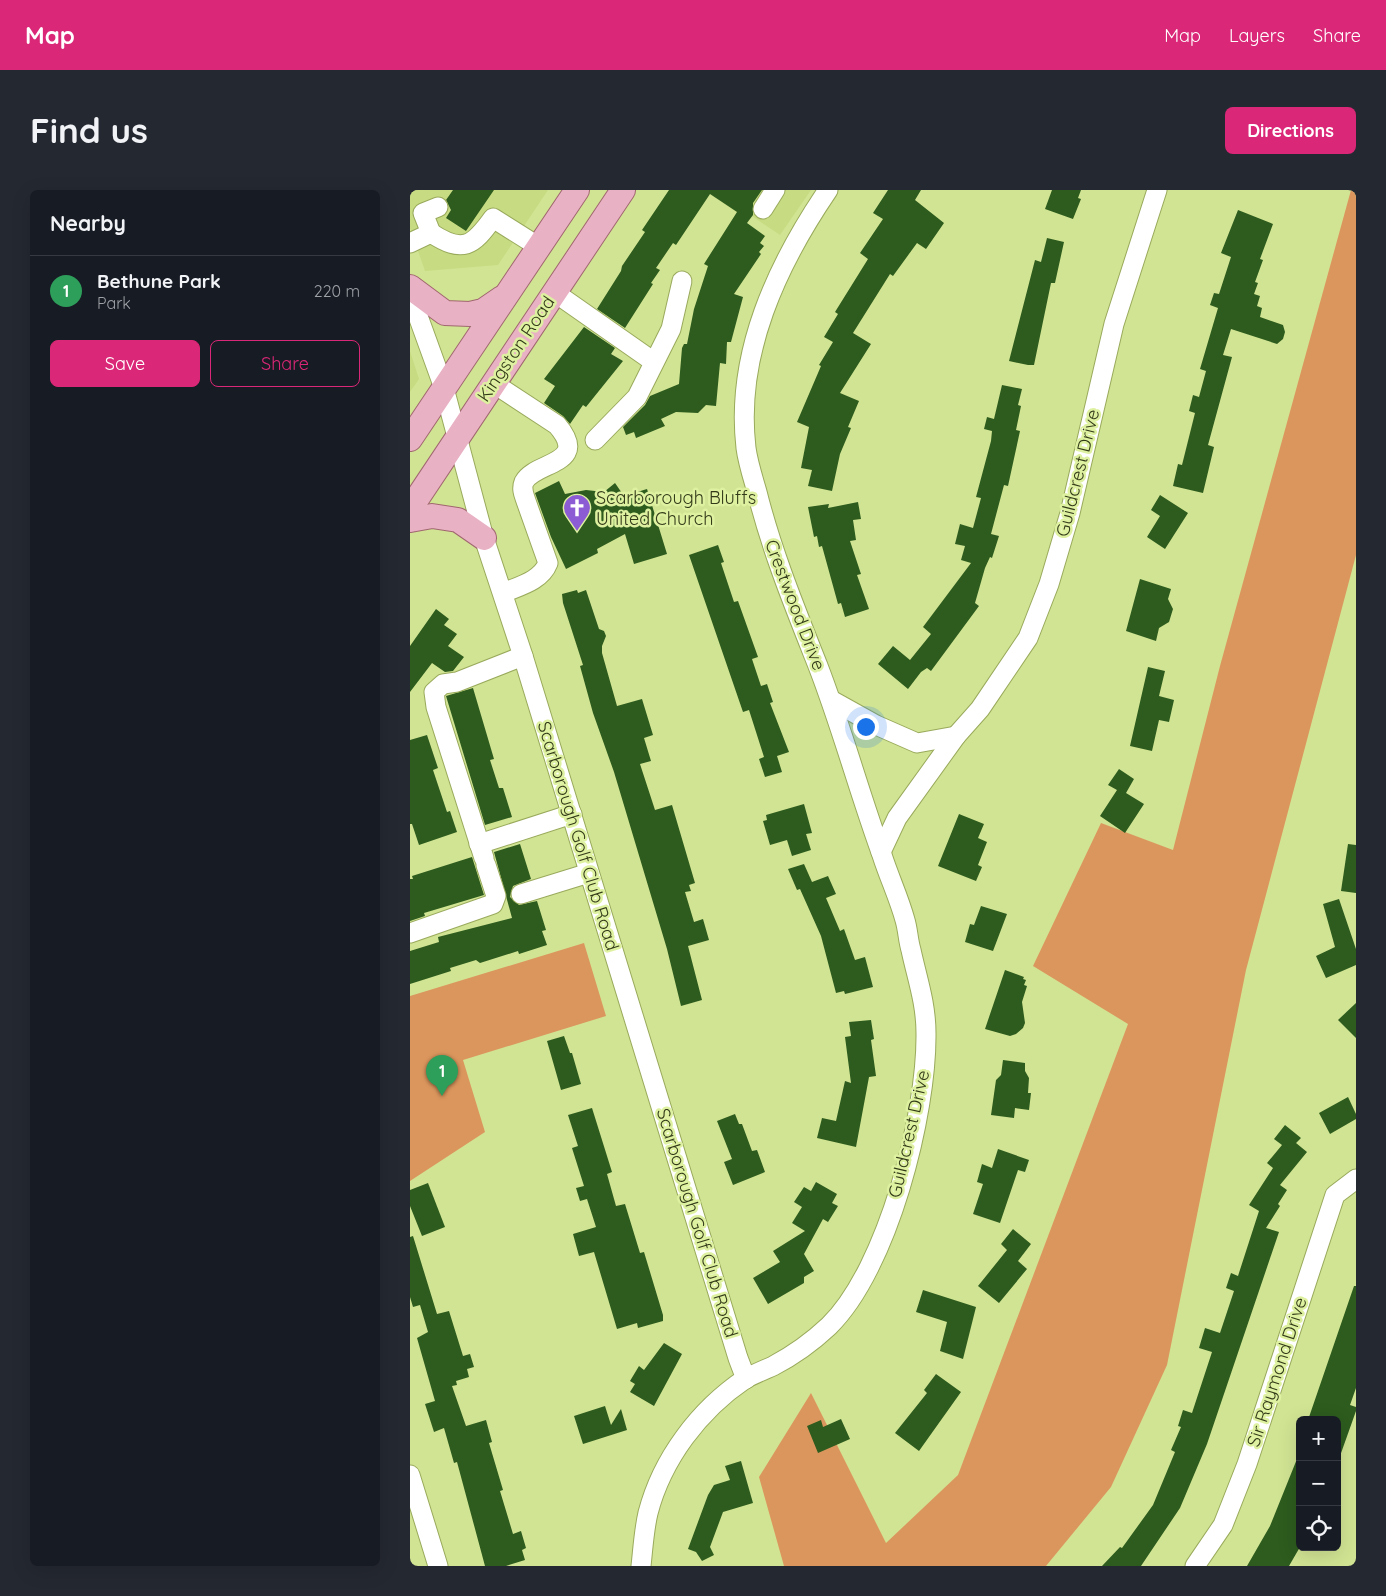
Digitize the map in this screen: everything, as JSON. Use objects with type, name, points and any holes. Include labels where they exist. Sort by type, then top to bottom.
[{"type":"main road","points":[[410,439],[577,190]]},
{"type":"main road","name":"Kingston Road","points":[[410,509],[623,190]]},
{"type":"main road","points":[[410,287],[445,313],[470,314],[483,311],[508,294]]},
{"type":"main road","points":[[410,520],[432,516],[458,520],[484,538]]},
{"type":"street","points":[[763,209],[775,190]]},
{"type":"street","name":"Crestwood Drive","points":[[828,190],[802,231],[766,303],[753,343],[747,376],[745,426],[749,464],[776,562],[831,700],[880,852]]},
{"type":"street","name":"Guildcrest Drive","points":[[641,1566],[647,1515],[655,1492],[670,1459],[695,1424],[711,1407],[746,1379],[803,1348],[830,1324],[852,1300],[876,1254],[904,1172],[923,1090],[926,1038],[924,1002],[910,950],[906,922],[880,852],[898,818],[956,736],[980,709],[1028,638],[1049,584],[1070,513],[1114,324],[1158,190]]},
{"type":"street","points":[[438,206],[423,213],[430,233],[444,242],[464,245],[479,238],[494,218],[538,247]]},
{"type":"street","points":[[410,242],[430,233]]},
{"type":"street","points":[[595,440],[637,397],[670,329],[682,281]]},
{"type":"street","points":[[554,292],[654,362]]},
{"type":"street","name":"Scarborough Golf Club Road","points":[[410,294],[444,388],[484,538],[523,656],[746,1379]]},
{"type":"street","points":[[494,383],[557,426],[564,433],[567,443],[566,452],[557,462],[533,474],[524,482],[523,491],[526,502],[548,563],[544,572],[530,582],[502,593]]},
{"type":"street","points":[[509,898],[496,896],[436,707],[434,692],[443,684],[457,682],[523,656]]},
{"type":"street","points":[[831,700],[876,725],[917,743],[956,736]]},
{"type":"street","points":[[483,855],[572,814]]},
{"type":"street","points":[[410,933],[491,906],[509,898],[589,873]]},
{"type":"street","name":"Sir Raymond Drive","points":[[1195,1566],[1222,1525],[1247,1464],[1335,1195],[1356,1179]]},
{"type":"street","points":[[410,1475],[438,1566]]},
{"type":"shaded area","points":[[410,190],[548,190],[498,265],[425,271],[410,228]]},
{"type":"shaded area","points":[[713,190],[811,190],[780,235]]},
{"type":"shaded area","points":[[1351,190],[1356,190],[1356,555],[1246,970],[1167,1365],[1111,1487],[1046,1566],[784,1566],[759,1477],[811,1393],[886,1543],[958,1475],[1128,1024],[1033,966],[1101,823],[1173,850],[1220,666]]},
{"type":"shaded area","points":[[410,351],[419,379],[410,392]]},
{"type":"shaded area","points":[[584,943],[606,1016],[463,1060],[485,1132],[410,1181],[410,996]]},
{"type":"building","points":[[453,190],[494,190],[466,231],[446,218],[451,210],[446,200]]},
{"type":"building","points":[[669,190],[762,190],[753,203],[753,215],[747,223],[765,236],[760,243],[764,246],[759,252],[761,254],[734,294],[743,297],[731,342],[727,342],[726,364],[720,363],[716,406],[706,405],[698,413],[676,412],[661,419],[665,426],[636,438],[634,432],[626,435],[623,427],[645,405],[650,396],[679,384],[682,348],[684,344],[687,344],[694,309],[708,266],[704,264],[737,212],[710,194],[676,245],[673,243],[656,268],[660,270],[651,283],[653,284],[625,328],[597,309],[621,271],[622,266],[645,232],[642,230]]},
{"type":"building","points":[[888,190],[921,190],[915,200],[944,223],[926,249],[917,243],[893,276],[890,274],[853,333],[871,344],[840,393],[859,401],[848,427],[851,428],[840,454],[832,491],[808,486],[812,470],[801,468],[809,427],[797,422],[821,366],[819,365],[833,342],[824,337],[838,314],[835,312],[868,259],[860,253],[883,219],[873,213]]},
{"type":"building","points":[[1052,190],[1081,190],[1078,198],[1081,199],[1073,219],[1045,209]]},
{"type":"building","points":[[1238,210],[1273,224],[1260,259],[1263,260],[1255,282],[1258,283],[1254,294],[1260,296],[1257,306],[1262,308],[1260,317],[1283,325],[1285,332],[1283,339],[1277,344],[1231,329],[1223,355],[1232,357],[1208,445],[1214,447],[1203,493],[1173,486],[1178,464],[1182,465],[1195,413],[1189,411],[1193,395],[1199,397],[1206,371],[1200,369],[1218,308],[1210,305],[1214,293],[1219,294],[1231,257],[1221,253]]},
{"type":"building","points":[[1047,238],[1064,242],[1055,283],[1051,283],[1034,365],[1009,361],[1035,260],[1041,262]]},
{"type":"building","points":[[584,327],[615,348],[611,354],[623,361],[586,407],[583,405],[570,424],[563,416],[544,403],[555,386],[544,379]]},
{"type":"building","points":[[1002,385],[1022,389],[1018,405],[1021,406],[1016,430],[1020,431],[1008,486],[1004,485],[991,534],[999,536],[992,558],[990,557],[985,568],[975,603],[979,606],[931,671],[927,668],[921,672],[908,689],[878,664],[893,646],[910,660],[931,634],[923,627],[971,563],[961,560],[965,546],[955,544],[960,524],[973,528],[981,498],[976,497],[991,441],[992,431],[984,429],[987,417],[994,419]]},
{"type":"building","name":"Scarborough Bluffs United Church","points":[[559,481],[565,494],[586,490],[604,492],[615,483],[624,496],[647,489],[667,554],[634,564],[625,534],[597,549],[598,553],[566,569],[551,537],[535,493]]},
{"type":"building","points":[[1160,495],[1188,513],[1165,549],[1147,537],[1160,516],[1151,510]]},
{"type":"building","points":[[858,502],[861,519],[853,520],[856,540],[850,541],[861,574],[857,575],[869,609],[845,617],[841,603],[838,604],[822,546],[819,547],[817,536],[814,537],[808,507],[829,504],[828,508]]},
{"type":"building","points":[[718,545],[724,562],[721,563],[734,602],[738,601],[758,657],[752,659],[761,686],[767,684],[773,702],[770,703],[789,752],[777,756],[782,772],[765,777],[759,759],[764,757],[749,710],[743,712],[689,555]]},
{"type":"building","points":[[1140,579],[1171,589],[1168,599],[1173,609],[1169,622],[1159,628],[1156,641],[1126,631]]},
{"type":"building","points":[[577,590],[578,593],[586,590],[599,629],[604,631],[606,636],[602,646],[602,653],[617,706],[642,699],[653,735],[644,738],[651,761],[640,764],[655,810],[672,805],[695,883],[689,885],[691,891],[685,892],[694,922],[703,919],[709,940],[688,946],[702,1000],[681,1006],[667,949],[614,772],[593,713],[580,666],[583,665],[563,603],[562,594]]},
{"type":"building","points":[[436,609],[449,619],[444,625],[457,634],[448,646],[464,657],[453,671],[445,672],[432,663],[410,692],[410,646]]},
{"type":"building","points":[[1148,667],[1165,671],[1159,696],[1174,700],[1169,722],[1159,720],[1152,751],[1130,746]]},
{"type":"building","points":[[473,688],[494,759],[490,760],[499,788],[503,788],[512,817],[485,825],[446,696]]},
{"type":"building","points":[[427,735],[438,768],[433,770],[447,812],[450,811],[457,832],[419,845],[412,824],[410,824],[410,740]]},
{"type":"building","points":[[1119,769],[1134,779],[1126,793],[1144,804],[1125,833],[1100,816],[1117,790],[1108,785]]},
{"type":"building","points":[[804,804],[812,833],[806,834],[811,850],[792,856],[787,840],[770,845],[763,821],[767,820],[766,815]]},
{"type":"building","points":[[959,814],[984,824],[978,838],[987,842],[978,865],[982,867],[976,881],[938,866]]},
{"type":"building","points":[[520,844],[531,879],[513,886],[510,897],[519,905],[537,901],[546,930],[542,931],[547,945],[519,954],[518,951],[480,963],[476,960],[450,968],[451,971],[410,984],[410,951],[439,942],[438,937],[512,918],[494,852]]},
{"type":"building","points":[[1348,844],[1356,845],[1356,893],[1341,891]]},
{"type":"building","points":[[472,857],[484,895],[424,913],[425,916],[410,921],[410,879],[413,879],[412,876]]},
{"type":"building","points":[[804,864],[812,882],[828,876],[836,894],[826,898],[840,931],[844,929],[855,960],[865,957],[873,987],[845,994],[844,991],[836,993],[821,936],[800,889],[797,890],[788,869]]},
{"type":"building","points":[[1339,899],[1356,949],[1356,965],[1326,978],[1316,956],[1335,947],[1323,904]]},
{"type":"building","points":[[981,906],[1007,914],[993,951],[965,942],[970,924],[974,925]]},
{"type":"building","points":[[1005,970],[1024,977],[1023,979],[1026,980],[1024,985],[1027,986],[1022,1002],[1025,1023],[1023,1028],[1010,1036],[985,1029]]},
{"type":"building","points":[[1356,1003],[1356,1038],[1338,1020]]},
{"type":"building","points":[[871,1020],[874,1039],[871,1040],[876,1076],[869,1077],[856,1147],[817,1138],[822,1118],[836,1121],[845,1081],[851,1083],[845,1037],[851,1036],[849,1022]]},
{"type":"building","points":[[564,1036],[570,1053],[572,1053],[581,1084],[561,1090],[547,1041]]},
{"type":"building","points":[[1003,1060],[1025,1063],[1025,1071],[1029,1078],[1028,1093],[1031,1093],[1029,1110],[1015,1108],[1014,1118],[991,1115],[996,1080],[1001,1075]]},
{"type":"building","points":[[1348,1097],[1356,1114],[1356,1119],[1330,1134],[1319,1113]]},
{"type":"building","points":[[592,1108],[612,1172],[607,1174],[616,1206],[625,1204],[640,1253],[644,1252],[663,1315],[663,1321],[638,1328],[637,1323],[617,1329],[594,1252],[579,1256],[573,1234],[596,1227],[587,1199],[580,1201],[576,1188],[584,1186],[572,1148],[578,1146],[568,1115]]},
{"type":"building","points":[[735,1114],[739,1124],[742,1124],[752,1151],[757,1150],[765,1172],[733,1185],[724,1162],[732,1159],[717,1121]]},
{"type":"building","points":[[1285,1125],[1301,1138],[1296,1143],[1307,1152],[1280,1185],[1287,1190],[1278,1204],[1280,1206],[1266,1228],[1279,1232],[1207,1444],[1180,1508],[1141,1566],[1102,1566],[1120,1547],[1122,1548],[1153,1505],[1175,1452],[1171,1450],[1181,1427],[1178,1426],[1183,1410],[1192,1413],[1212,1352],[1199,1348],[1205,1328],[1220,1333],[1234,1291],[1226,1288],[1231,1273],[1238,1276],[1259,1211],[1249,1205],[1273,1168],[1267,1163],[1282,1145],[1274,1139]]},
{"type":"building","points":[[998,1149],[1029,1160],[1025,1172],[1018,1170],[1000,1223],[973,1214],[983,1184],[977,1182],[982,1164],[992,1168]]},
{"type":"building","points":[[816,1182],[837,1194],[832,1203],[838,1206],[828,1222],[823,1219],[804,1254],[814,1271],[804,1277],[804,1283],[768,1304],[753,1278],[780,1262],[773,1251],[805,1231],[792,1223],[802,1207],[794,1202],[804,1187],[811,1191]]},
{"type":"building","points":[[428,1183],[445,1227],[422,1236],[410,1206],[410,1190]]},
{"type":"building","points":[[1013,1229],[1031,1244],[1018,1261],[1027,1269],[999,1303],[978,1286],[1007,1250],[1001,1244]]},
{"type":"building","points":[[413,1236],[437,1314],[449,1311],[463,1356],[470,1354],[474,1367],[467,1369],[469,1377],[456,1381],[457,1385],[452,1386],[466,1426],[486,1420],[492,1442],[489,1443],[503,1490],[500,1491],[513,1534],[521,1531],[526,1548],[522,1550],[525,1560],[506,1566],[485,1566],[457,1462],[454,1463],[444,1428],[434,1432],[425,1404],[435,1401],[417,1338],[428,1332],[420,1305],[413,1307],[410,1297],[410,1237]]},
{"type":"building","points":[[1354,1286],[1356,1286],[1356,1388],[1350,1405],[1356,1407],[1356,1411],[1341,1453],[1341,1416],[1309,1416]]},
{"type":"building","points":[[923,1290],[976,1307],[963,1359],[940,1351],[947,1322],[916,1312]]},
{"type":"building","points":[[664,1343],[682,1354],[654,1406],[630,1392],[635,1384],[630,1381],[639,1366],[644,1370]]},
{"type":"building","points":[[936,1374],[961,1392],[919,1451],[895,1433],[927,1393],[924,1390]]},
{"type":"building","points":[[605,1406],[611,1425],[621,1409],[627,1430],[583,1444],[574,1416]]},
{"type":"building","points":[[841,1419],[850,1439],[818,1453],[807,1426],[821,1420],[823,1427]]},
{"type":"building","points":[[741,1461],[753,1503],[723,1512],[710,1547],[714,1555],[702,1561],[696,1552],[688,1549],[708,1495],[714,1485],[730,1480],[725,1466]]},
{"type":"building","points":[[1296,1461],[1296,1551],[1298,1551],[1289,1566],[1247,1566],[1270,1526]]},
{"type":"place","name":"Scarborough Bluffs United Church","points":[[577,532]]},
{"type":"place","name":"Bethune Park","points":[[442,1096]]}]
